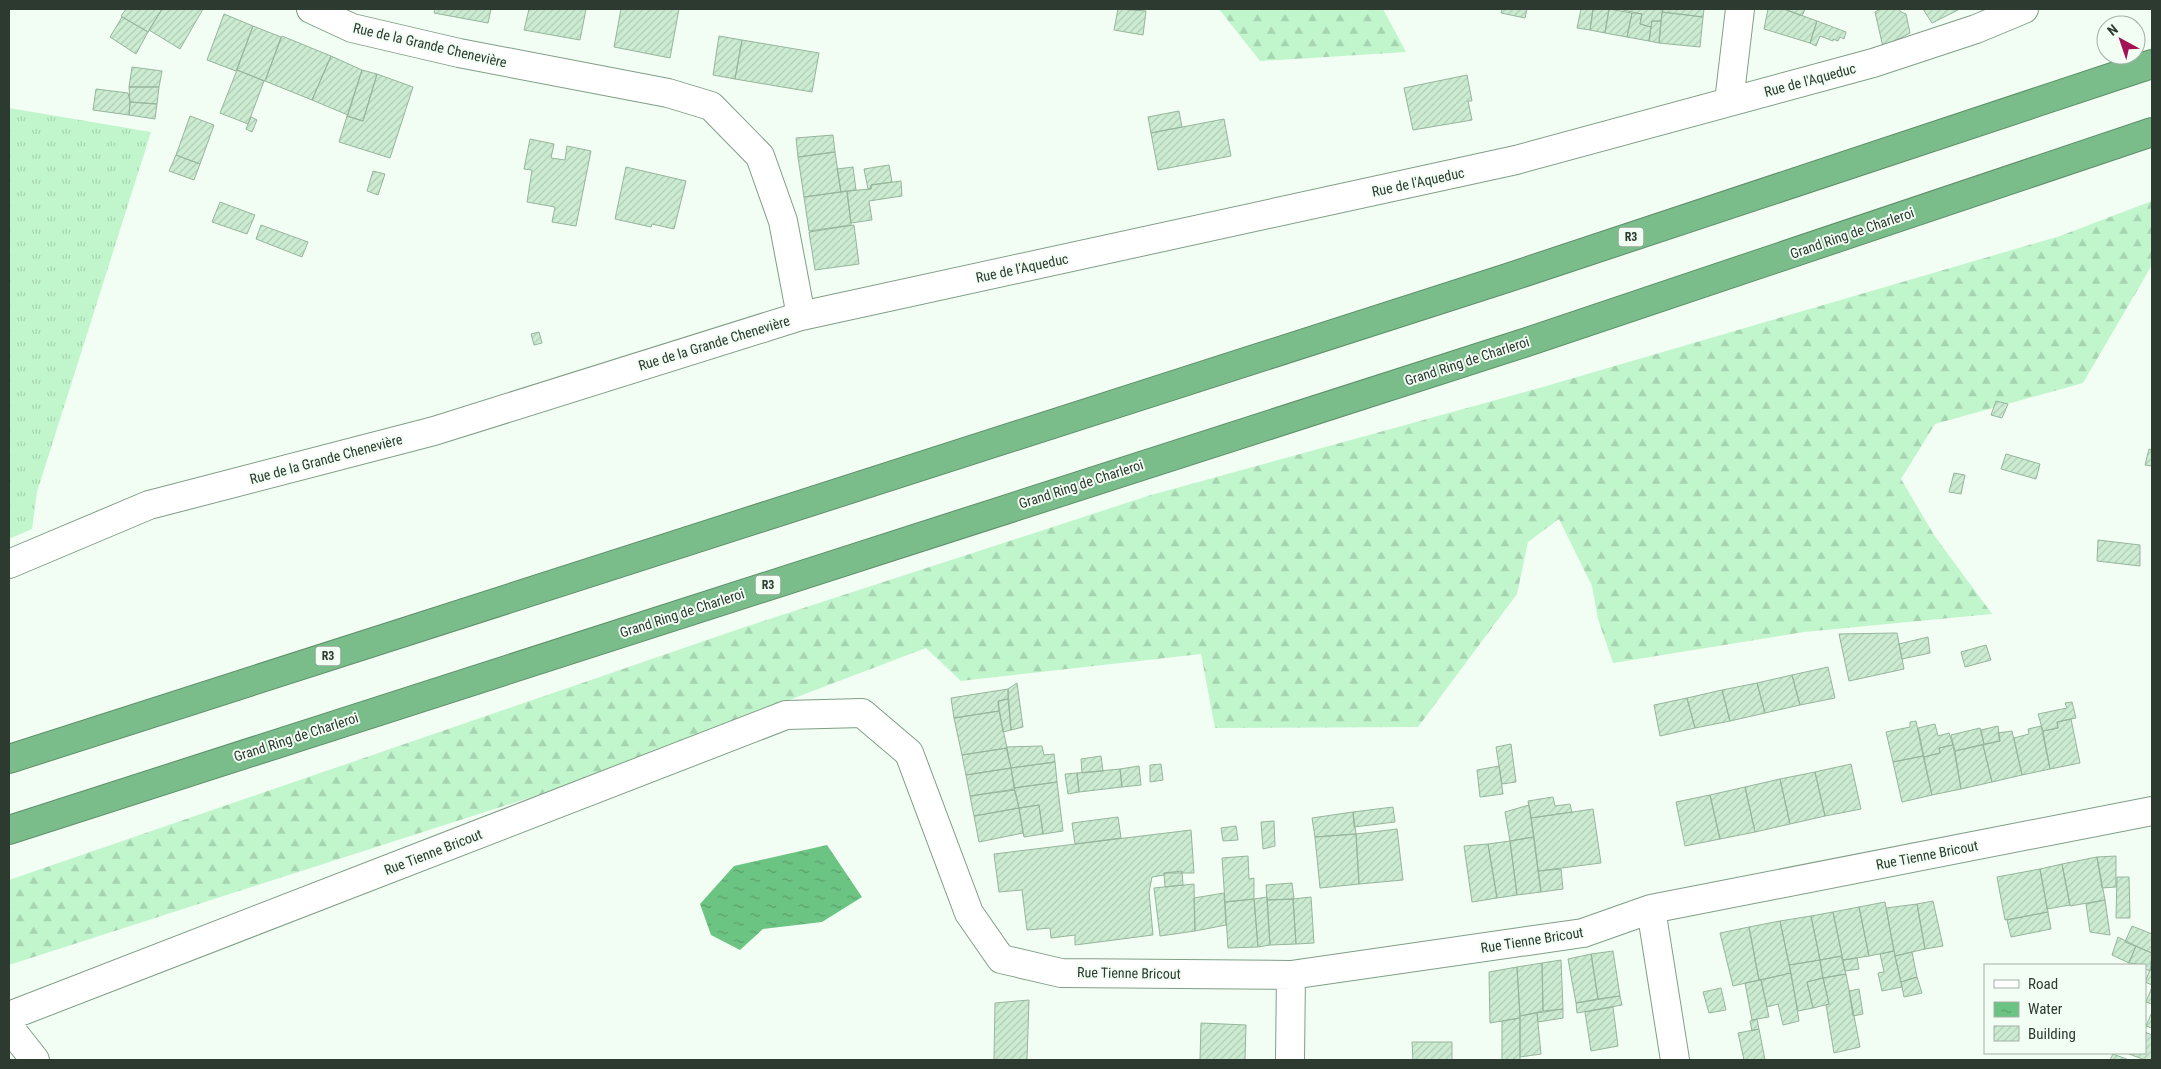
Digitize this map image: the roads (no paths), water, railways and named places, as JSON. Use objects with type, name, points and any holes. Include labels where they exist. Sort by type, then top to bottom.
[{"type":"highway","name":"R3","points":[[9,759],[1504,279],[2152,64]]},
{"type":"highway","name":"Grand Ring de Charleroi","points":[[9,830],[1527,342],[2152,132]]},
{"type":"street","name":"Rue de la Grande Chenevière","points":[[9,564],[149,505],[434,431],[802,316],[783,221],[760,156],[711,106],[668,93],[459,53],[352,28],[311,9]]},
{"type":"street","points":[[1729,102],[1740,9]]},
{"type":"street","name":"Rue de l'Aqueduc","points":[[802,316],[1516,160],[1874,63],[1976,29],[2024,9]]},
{"type":"street","name":"Rue Tienne Bricout","points":[[9,1016],[786,716],[862,713],[909,753],[968,913],[1002,959],[1061,972],[1291,975],[1583,933],[1651,909],[2152,811]]},
{"type":"street","points":[[1651,909],[1675,1060]]},
{"type":"street","points":[[1290,1060],[1291,975]]},
{"type":"street","points":[[9,1027],[35,1060]]},
{"type":"water","points":[[827,845],[862,897],[822,922],[763,929],[740,950],[711,935],[700,904],[734,866]]}]
